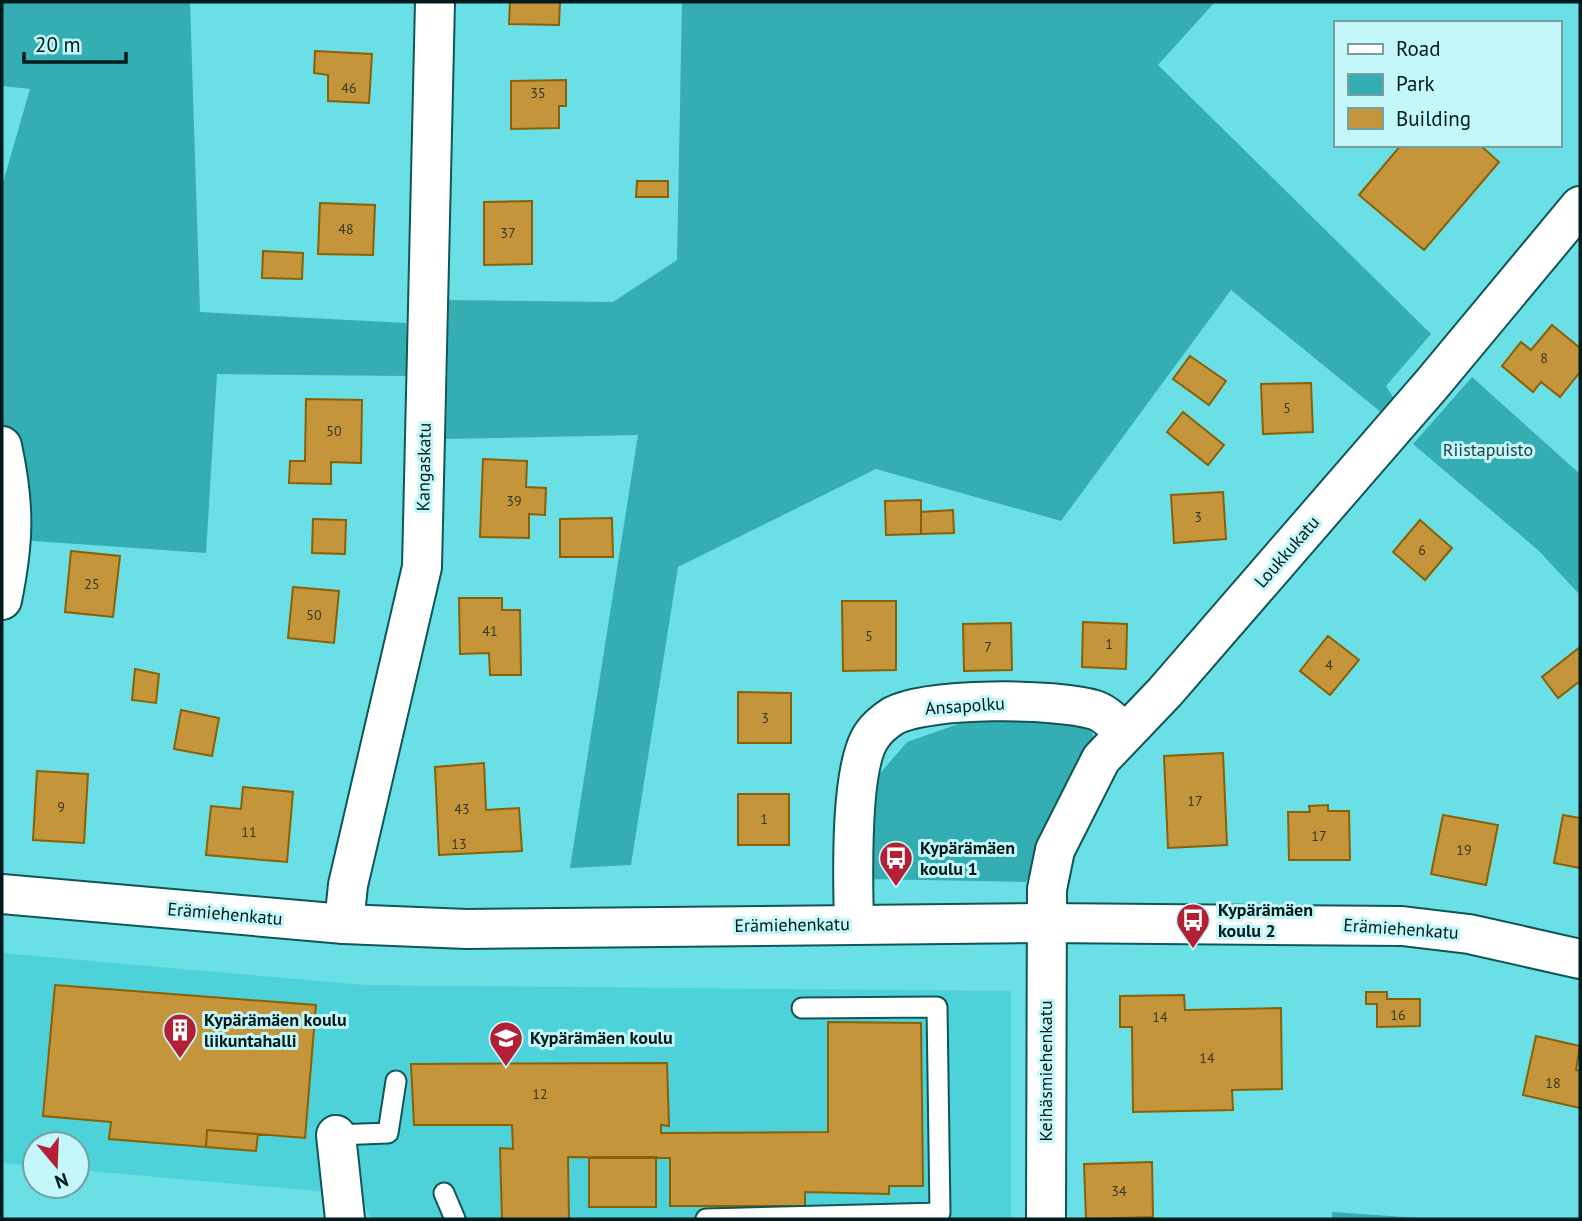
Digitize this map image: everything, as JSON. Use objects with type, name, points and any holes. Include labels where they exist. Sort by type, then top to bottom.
[{"type":"street","name":"Kangaskatu","points":[[344,924],[348,885],[422,567],[435,2]]},
{"type":"street","name":"Loukkukatu","points":[[1045,923],[1047,889],[1055,850],[1101,759],[1166,692],[1432,384],[1580,206]]},
{"type":"street","points":[[2,446],[11,488],[14,524],[2,600]]},
{"type":"street","name":"Ansapolku","points":[[854,924],[858,779],[872,735],[893,716],[930,706],[980,702],[1061,704],[1097,710],[1125,732]]},
{"type":"street","name":"Erämiehenkatu","points":[[2,894],[344,924],[467,929],[1045,923],[1402,926],[1469,934],[1580,959]]},
{"type":"street","name":"Keihäsmiehenkatu","points":[[1045,923],[1046,1219]]},
{"type":"street","points":[[336,1135],[345,1219]]},
{"type":"lane","points":[[706,1219],[940,1213],[937,1007],[802,1008]]},
{"type":"lane","points":[[336,1135],[388,1133],[396,1081]]},
{"type":"lane","points":[[444,1193],[455,1219]]},
{"type":"shaded area","name":"Kypärämäen koulu","points":[[2,953],[364,985],[1011,991],[1011,1219],[371,1219],[361,1195],[91,1171],[91,1130],[21,1130],[21,1165],[2,1163]]},
{"type":"green space","points":[[2,2],[190,2],[200,312],[406,323],[408,376],[217,374],[206,553],[19,540],[9,438],[2,421],[2,186],[30,89],[2,86]]},
{"type":"green space","points":[[682,2],[1215,2],[1158,65],[1431,334],[1386,386],[1394,399],[1382,413],[1231,290],[1061,521],[876,469],[678,567],[631,865],[570,868],[638,435],[446,439],[449,300],[613,302],[677,260]]},
{"type":"green space","name":"Riistapuisto","points":[[1472,377],[1580,474],[1580,595],[1538,550],[1413,444]]},
{"type":"green space","points":[[974,713],[1085,721],[1097,742],[1062,805],[1026,882],[865,879],[870,785],[907,742],[964,722]]},
{"type":"green space","points":[[1332,1212],[1433,1219],[1332,1219]]},
{"type":"building","points":[[510,2],[560,2],[559,25],[509,24]]},
{"type":"building","points":[[315,51],[372,54],[369,103],[328,101],[328,75],[314,73]]},
{"type":"building","points":[[566,80],[566,106],[559,106],[559,128],[511,129],[511,81]]},
{"type":"building","points":[[1399,147],[1482,147],[1499,162],[1424,250],[1359,195]]},
{"type":"building","points":[[637,181],[668,181],[668,197],[636,197]]},
{"type":"building","points":[[532,201],[532,264],[484,265],[484,202]]},
{"type":"building","points":[[320,203],[375,205],[373,255],[318,254]]},
{"type":"building","points":[[263,251],[303,253],[302,279],[262,278]]},
{"type":"building","points":[[1552,325],[1580,348],[1580,372],[1560,397],[1541,382],[1533,392],[1502,366],[1521,342],[1531,350]]},
{"type":"building","points":[[1190,356],[1226,381],[1209,405],[1173,379]]},
{"type":"building","points":[[1311,383],[1313,432],[1263,434],[1261,384]]},
{"type":"building","points":[[306,399],[362,400],[361,463],[331,462],[331,484],[289,483],[290,461],[305,461]]},
{"type":"building","points":[[1183,412],[1224,445],[1208,465],[1167,432]]},
{"type":"building","points":[[483,459],[527,461],[526,487],[546,488],[545,515],[529,514],[529,538],[480,537]]},
{"type":"building","points":[[1223,492],[1226,539],[1174,543],[1171,495]]},
{"type":"building","points":[[921,500],[921,534],[886,535],[885,501]]},
{"type":"building","points":[[953,510],[954,533],[921,534],[921,512]]},
{"type":"building","points":[[612,518],[613,557],[560,557],[560,519]]},
{"type":"building","points":[[313,519],[346,520],[345,554],[312,553]]},
{"type":"building","points":[[1420,520],[1452,548],[1425,580],[1393,552]]},
{"type":"building","points":[[71,551],[120,556],[113,617],[65,612]]},
{"type":"building","points":[[293,587],[339,591],[334,643],[288,638]]},
{"type":"building","points":[[459,598],[502,598],[502,610],[520,610],[521,675],[490,675],[489,653],[460,654]]},
{"type":"building","points":[[842,601],[896,601],[896,670],[843,671]]},
{"type":"building","points":[[1083,622],[1127,624],[1126,669],[1082,667]]},
{"type":"building","points":[[1011,623],[1012,670],[964,671],[963,624]]},
{"type":"building","points":[[1328,636],[1359,660],[1330,695],[1300,671]]},
{"type":"building","points":[[1580,647],[1580,681],[1558,698],[1542,677]]},
{"type":"building","points":[[135,669],[159,674],[156,703],[132,700]]},
{"type":"building","points":[[738,692],[791,693],[791,743],[738,743]]},
{"type":"building","points":[[181,710],[219,718],[212,756],[174,749]]},
{"type":"building","points":[[1223,753],[1227,845],[1168,848],[1164,756]]},
{"type":"building","points":[[484,763],[486,810],[519,808],[522,851],[439,855],[435,767]]},
{"type":"building","points":[[37,771],[88,774],[84,843],[33,840]]},
{"type":"building","points":[[243,787],[293,792],[287,862],[206,855],[211,806],[241,809]]},
{"type":"building","points":[[738,794],[789,794],[789,845],[738,845]]},
{"type":"building","points":[[1328,805],[1328,811],[1349,811],[1350,860],[1289,860],[1288,812],[1310,812],[1309,806]]},
{"type":"building","points":[[1443,815],[1498,825],[1486,885],[1431,874]]},
{"type":"building","points":[[1563,815],[1580,818],[1580,868],[1554,863]]},
{"type":"building","name":"Kypärämäen koulu liikuntahalli","points":[[55,985],[316,1005],[305,1138],[207,1130],[206,1147],[109,1139],[111,1122],[43,1116]]},
{"type":"building","points":[[1366,992],[1387,992],[1387,999],[1420,999],[1420,1026],[1377,1027],[1377,1004],[1366,1004]]},
{"type":"building","points":[[1184,995],[1185,1010],[1281,1008],[1282,1089],[1232,1090],[1233,1110],[1133,1112],[1132,1027],[1120,1027],[1120,996]]},
{"type":"building","points":[[828,1022],[921,1023],[923,1186],[889,1186],[889,1194],[805,1192],[805,1206],[670,1206],[670,1158],[568,1157],[569,1219],[502,1219],[500,1148],[513,1149],[512,1125],[414,1125],[411,1064],[667,1063],[669,1126],[661,1125],[661,1133],[828,1132]]},
{"type":"building","points":[[1536,1036],[1580,1046],[1576,1070],[1580,1071],[1580,1108],[1523,1095]]},
{"type":"building","points":[[207,1130],[258,1134],[256,1151],[206,1147]]},
{"type":"building","points":[[656,1157],[656,1207],[589,1207],[589,1158]]},
{"type":"building","points":[[1152,1162],[1153,1217],[1086,1219],[1084,1164]]},
{"type":"place","name":"Kypärämäen koulu 1","points":[[896,888]]},
{"type":"place","name":"Kypärämäen koulu 2","points":[[1193,950]]},
{"type":"place","name":"Kypärämäen koulu liikuntahalli","points":[[180,1060]]},
{"type":"place","name":"Kypärämäen koulu","points":[[506,1068]]}]
